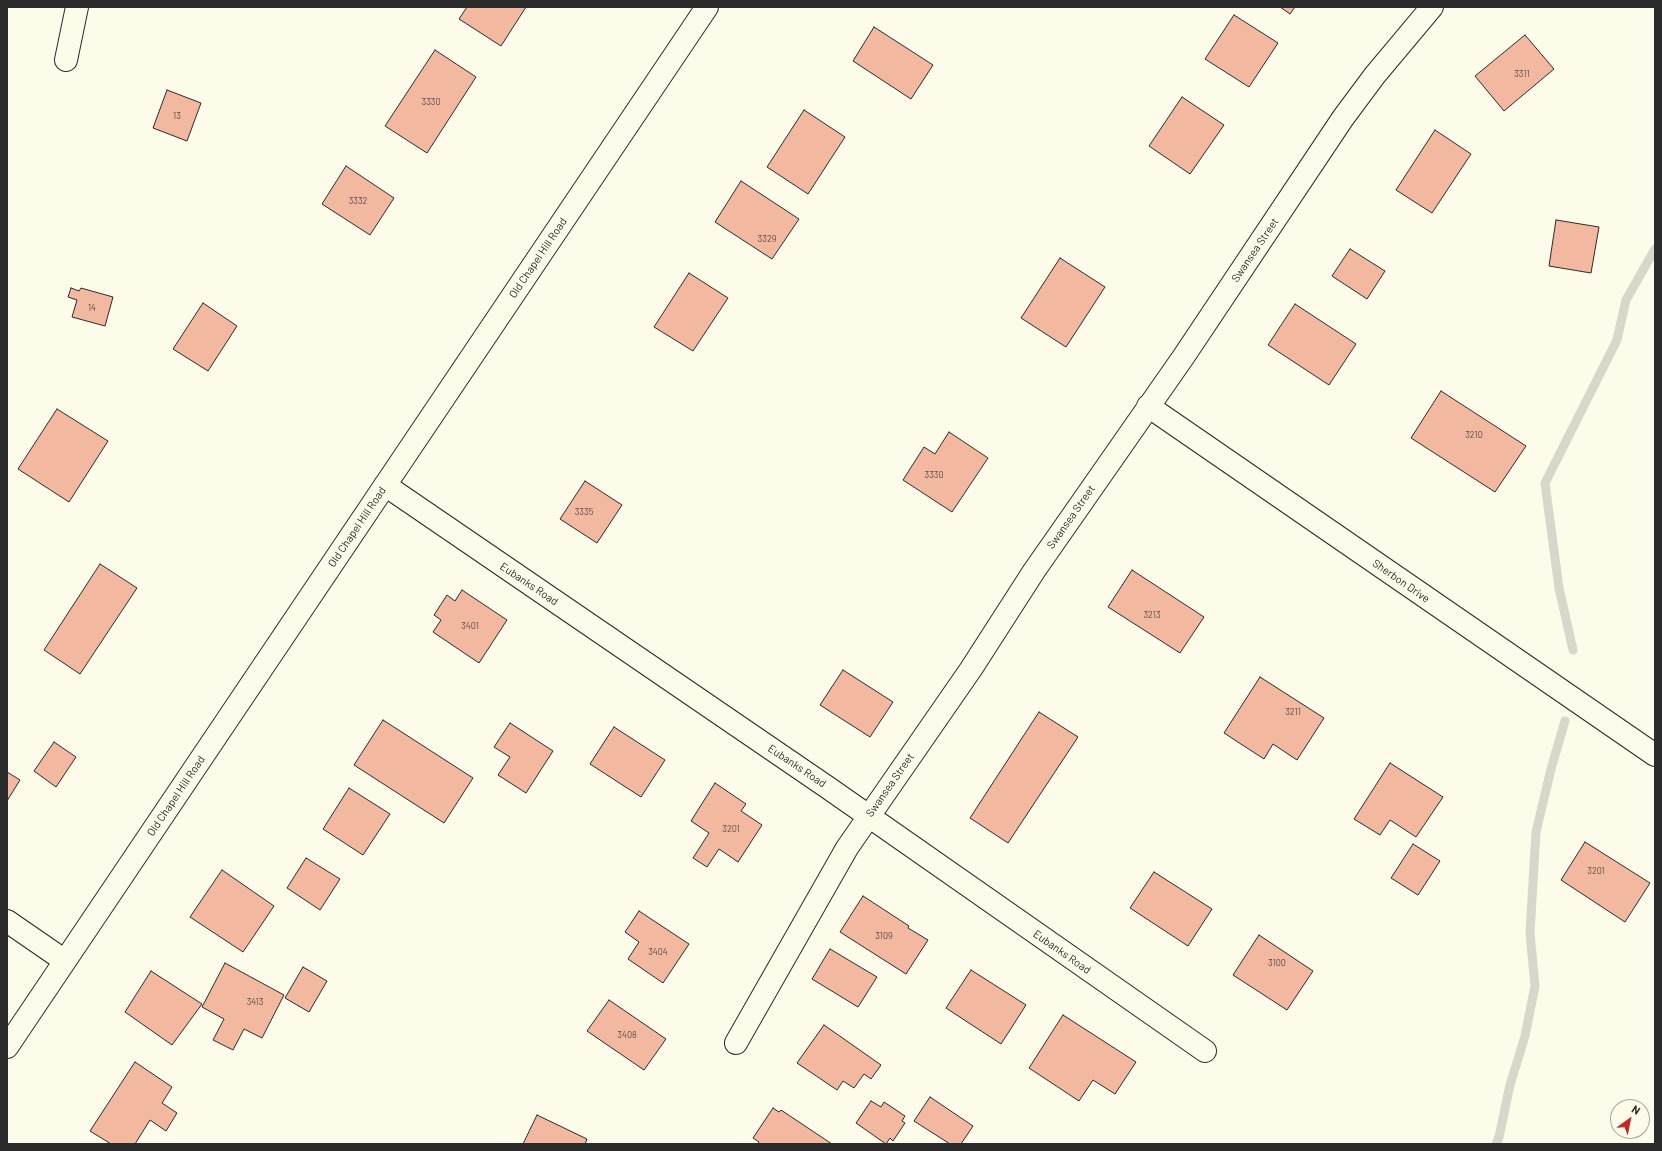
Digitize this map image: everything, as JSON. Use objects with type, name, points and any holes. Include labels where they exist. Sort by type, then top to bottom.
[{"type":"street","points":[[66,60],[78,7]]},
{"type":"street","name":"Old Chapel Hill Road","points":[[7,1047],[707,7]]},
{"type":"street","name":"Swansea Street","points":[[736,1043],[848,848],[971,669],[1034,571],[1184,356],[1343,118],[1375,75],[1432,7]]},
{"type":"street","name":"Sherbon Drive","points":[[1148,406],[1655,755]]},
{"type":"street","name":"Eubanks Road","points":[[385,485],[869,817],[1205,1051]]},
{"type":"street","points":[[7,921],[65,961]]},
{"type":"building","points":[[467,7],[526,7],[501,46],[459,19]]},
{"type":"building","points":[[1280,7],[1295,7],[1290,14]]},
{"type":"building","points":[[1234,15],[1278,43],[1249,87],[1205,59]]},
{"type":"building","points":[[874,27],[933,65],[911,99],[853,61]]},
{"type":"building","points":[[1525,35],[1554,69],[1504,111],[1475,76]]},
{"type":"building","points":[[435,50],[476,77],[427,153],[385,126]]},
{"type":"building","points":[[167,90],[201,103],[187,141],[153,128]]},
{"type":"building","points":[[1182,97],[1224,125],[1190,174],[1149,146]]},
{"type":"building","points":[[804,110],[845,137],[808,194],[767,167]]},
{"type":"building","points":[[1435,130],[1471,154],[1432,213],[1396,190]]},
{"type":"building","points":[[346,166],[394,198],[370,235],[322,204]]},
{"type":"building","points":[[741,181],[799,219],[772,259],[715,222]]},
{"type":"building","points":[[1556,220],[1599,227],[1591,273],[1549,266]]},
{"type":"building","points":[[1350,249],[1385,271],[1367,299],[1332,276]]},
{"type":"building","points":[[1060,258],[1105,287],[1066,347],[1021,318]]},
{"type":"building","points":[[689,273],[728,298],[693,351],[654,327]]},
{"type":"building","points":[[71,288],[79,291],[81,288],[113,297],[105,326],[72,317],[77,300],[68,297]]},
{"type":"building","points":[[203,303],[237,326],[208,371],[173,349]]},
{"type":"building","points":[[1295,304],[1356,344],[1329,385],[1268,345]]},
{"type":"building","points":[[1441,391],[1526,446],[1495,492],[1411,438]]},
{"type":"building","points":[[57,409],[108,441],[69,502],[18,469]]},
{"type":"building","points":[[949,432],[988,458],[952,512],[903,480],[924,447],[935,454]]},
{"type":"building","points":[[585,481],[622,505],[597,543],[560,519]]},
{"type":"building","points":[[100,564],[137,588],[80,674],[44,650]]},
{"type":"building","points":[[1132,570],[1204,617],[1180,653],[1108,607]]},
{"type":"building","points":[[462,590],[507,620],[479,663],[433,632],[441,620],[434,615],[447,595],[455,601]]},
{"type":"building","points":[[843,670],[893,702],[870,737],[820,705]]},
{"type":"building","points":[[1260,677],[1324,718],[1297,760],[1273,744],[1264,759],[1224,733]]},
{"type":"building","points":[[1039,712],[1078,737],[1008,843],[970,818]]},
{"type":"building","points":[[383,720],[473,778],[444,823],[354,765]]},
{"type":"building","points":[[510,723],[553,751],[526,793],[498,775],[510,757],[494,747]]},
{"type":"building","points":[[614,727],[665,760],[641,797],[590,764]]},
{"type":"building","points":[[54,742],[76,757],[56,787],[34,771]]},
{"type":"building","points":[[1390,763],[1443,797],[1416,837],[1390,820],[1380,835],[1354,819]]},
{"type":"building","points":[[7,772],[20,780],[7,801]]},
{"type":"building","points":[[715,783],[746,804],[741,811],[762,825],[738,862],[719,849],[707,867],[693,858],[709,833],[691,821]]},
{"type":"building","points":[[349,788],[390,814],[363,855],[323,829]]},
{"type":"building","points":[[1585,842],[1650,883],[1625,922],[1561,880]]},
{"type":"building","points":[[1413,844],[1440,861],[1418,895],[1391,878]]},
{"type":"building","points":[[306,858],[340,879],[320,910],[287,888]]},
{"type":"building","points":[[222,870],[274,906],[243,952],[190,917]]},
{"type":"building","points":[[1154,872],[1212,909],[1188,946],[1130,908]]},
{"type":"building","points":[[863,896],[909,926],[908,928],[928,940],[906,974],[840,932]]},
{"type":"building","points":[[639,911],[689,944],[663,983],[628,959],[639,942],[625,932]]},
{"type":"building","points":[[1259,935],[1313,971],[1287,1010],[1233,975]]},
{"type":"building","points":[[830,949],[877,977],[858,1007],[812,979]]},
{"type":"building","points":[[225,963],[284,995],[262,1038],[244,1029],[233,1050],[213,1040],[224,1019],[202,1007]]},
{"type":"building","points":[[303,967],[327,981],[309,1012],[285,998]]},
{"type":"building","points":[[971,970],[1026,1005],[1001,1044],[946,1008]]},
{"type":"building","points":[[151,971],[202,1004],[172,1045],[125,1012]]},
{"type":"building","points":[[609,1000],[666,1039],[644,1070],[587,1031]]},
{"type":"building","points":[[1063,1015],[1136,1062],[1115,1094],[1093,1080],[1079,1101],[1029,1068]]},
{"type":"building","points":[[824,1025],[881,1065],[871,1079],[864,1074],[854,1088],[843,1081],[837,1090],[797,1063]]},
{"type":"building","points":[[135,1062],[172,1087],[162,1103],[177,1113],[166,1131],[150,1120],[135,1144],[111,1144],[90,1131]]},
{"type":"building","points":[[930,1097],[973,1126],[961,1144],[950,1144],[914,1121]]},
{"type":"building","points":[[871,1101],[881,1107],[884,1102],[905,1116],[902,1121],[905,1123],[893,1141],[890,1138],[886,1144],[856,1123]]},
{"type":"building","points":[[773,1108],[779,1112],[781,1110],[832,1144],[758,1144],[759,1142],[753,1138]]},
{"type":"building","points":[[537,1115],[587,1139],[585,1144],[523,1144]]},
{"type":"waterway","points":[[1573,650],[1559,588],[1545,483],[1617,340],[1626,300],[1655,249]]},
{"type":"waterway","points":[[1496,1144],[1499,1137],[1510,1085],[1525,1036],[1535,986],[1530,933],[1536,832],[1551,769],[1565,721]]}]
